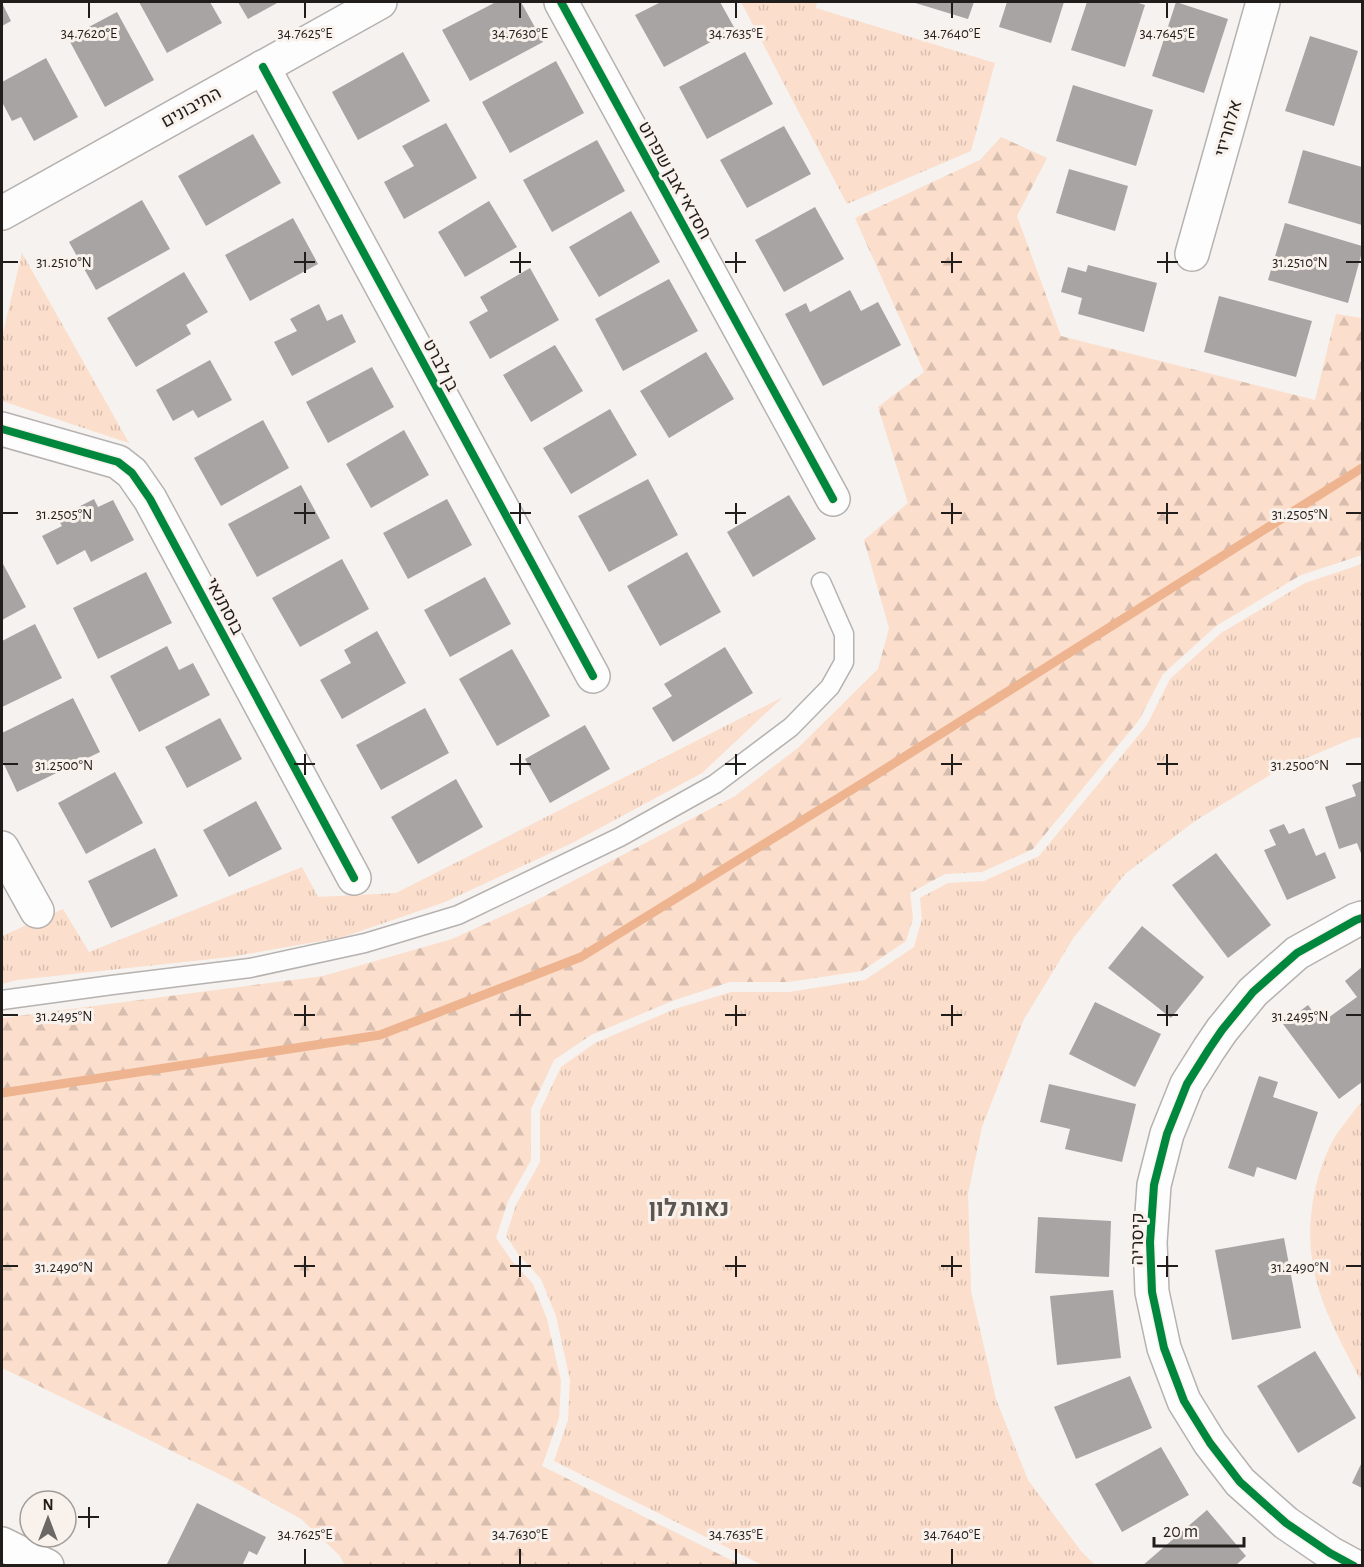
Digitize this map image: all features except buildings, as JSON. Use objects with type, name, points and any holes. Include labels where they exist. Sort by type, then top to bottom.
[{"type":"street","name":"התיבונים","points":[[2,213],[380,2]]},
{"type":"street","name":"חסדאי אבן שפרוט","points":[[561,2],[832,499]]},
{"type":"street","name":"אלחריזי","points":[[1192,254],[1263,2]]},
{"type":"street","name":"בן לברט","points":[[263,67],[593,676]]},
{"type":"street","name":"בוסתנאי","points":[[2,429],[118,462],[132,473],[150,499],[354,878]]},
{"type":"street","points":[[2,848],[37,911]]},
{"type":"street","name":"קיסריה","points":[[1354,1566],[1330,1553],[1286,1523],[1240,1482],[1210,1443],[1185,1401],[1164,1348],[1152,1293],[1150,1242],[1154,1185],[1167,1134],[1187,1084],[1209,1049],[1253,992],[1297,952],[1362,918]]},
{"type":"street","points":[[2,1544],[47,1566]]},
{"type":"lane","points":[[2,1000],[250,968],[365,943],[458,915],[620,837],[715,784],[791,727],[830,687],[844,662],[844,634],[821,582]]},
{"type":"green space","points":[[741,2],[817,2],[816,8],[995,63],[971,151],[847,204]]},
{"type":"green space","points":[[1001,137],[1047,158],[1017,216],[1061,336],[1315,400],[1336,314],[1362,318],[1362,555],[1301,575],[1216,626],[1163,674],[1139,720],[1033,849],[982,872],[945,874],[910,893],[913,918],[906,941],[862,971],[788,982],[730,982],[672,1001],[591,1035],[554,1060],[531,1109],[531,1160],[508,1201],[496,1238],[512,1261],[533,1284],[547,1319],[561,1381],[559,1418],[542,1466],[741,1565],[345,1565],[339,1555],[301,1519],[225,1477],[2,1368],[2,1018],[323,976],[452,939],[533,902],[735,796],[799,747],[878,669],[889,628],[864,540],[908,503],[878,407],[924,372],[855,218],[980,160]]},
{"type":"green space","points":[[22,253],[129,443],[2,401],[2,337]]},
{"type":"green space","points":[[1362,564],[1362,737],[1354,738],[1278,770],[1195,821],[1125,874],[1074,937],[1024,1019],[982,1127],[968,1194],[971,1291],[996,1399],[1028,1480],[1081,1551],[1095,1565],[762,1565],[554,1461],[568,1420],[570,1380],[556,1316],[541,1279],[519,1255],[506,1236],[516,1205],[540,1162],[540,1111],[561,1067],[595,1043],[675,1009],[731,992],[789,992],[865,980],[914,947],[922,919],[920,898],[948,883],[984,881],[1039,856],[1147,725],[1170,679],[1221,633],[1305,583]]},
{"type":"green space","points":[[783,697],[702,773],[570,844],[445,902],[343,937],[230,957],[17,980],[2,984],[2,936],[63,909],[89,952],[302,867],[318,897],[396,893]]},
{"type":"green space","points":[[1362,1102],[1362,1381],[1337,1334],[1319,1291],[1311,1246],[1311,1222],[1314,1195],[1325,1157],[1336,1135]]},
{"type":"waterway","points":[[2,1093],[380,1035],[581,957],[866,781],[1362,468]]},
{"type":"cycle path","points":[[561,2],[833,499]]},
{"type":"cycle path","points":[[263,67],[593,676]]},
{"type":"cycle path","points":[[2,429],[118,462],[132,473],[150,499],[354,878]]},
{"type":"cycle path","points":[[1354,1566],[1330,1553],[1286,1523],[1240,1482],[1210,1443],[1184,1401],[1164,1348],[1152,1292],[1150,1242],[1154,1185],[1167,1134],[1187,1084],[1209,1049],[1253,992],[1297,953],[1362,918]]},
{"type":"district","name":"נאות לון","points":[[689,1208]]}]
